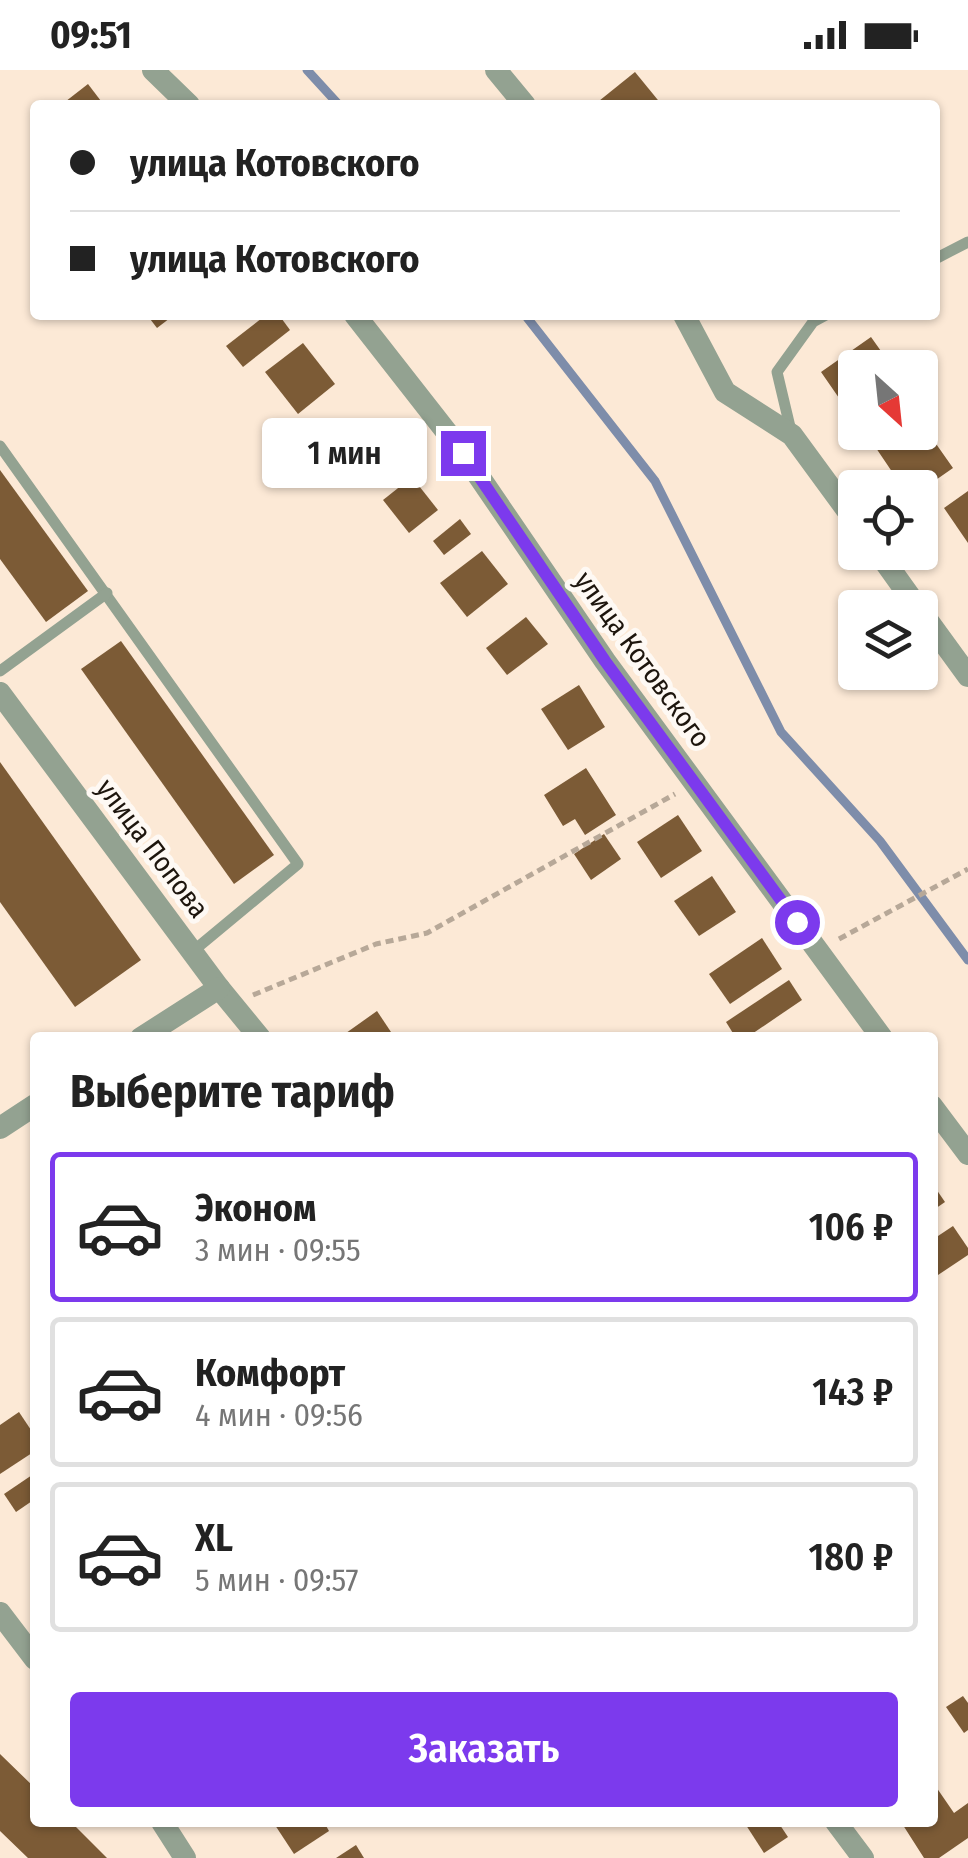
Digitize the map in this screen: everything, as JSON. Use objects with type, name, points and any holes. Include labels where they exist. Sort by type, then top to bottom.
[{"type":"street","points":[[152,70],[184,100]]},
{"type":"street","points":[[496,70],[521,100]]},
{"type":"street","name":"улица Котовского","points":[[359,320],[463,453],[605,661],[878,1032]]},
{"type":"street","points":[[687,320],[725,392],[792,435],[838,498]]},
{"type":"street","points":[[938,635],[968,676]]},
{"type":"street","name":"улица Попова","points":[[0,693],[255,1032]]},
{"type":"street","points":[[153,1032],[225,996]]},
{"type":"street","points":[[0,1128],[30,1108]]},
{"type":"street","points":[[938,1114],[968,1154]]},
{"type":"street","points":[[0,1614],[30,1653]]},
{"type":"street","points":[[165,1827],[185,1858]]},
{"type":"street","points":[[840,1827],[862,1858]]},
{"type":"lane","points":[[940,256],[968,242]]},
{"type":"lane","points":[[792,435],[777,372],[816,320]]},
{"type":"lane","points":[[0,446],[298,864],[192,952]]},
{"type":"lane","points":[[0,670],[107,593]]},
{"type":"path","points":[[225,996],[376,944],[427,932],[695,783]]},
{"type":"path","points":[[818,950],[968,869]]},
{"type":"building","points":[[635,72],[658,100],[600,100]]},
{"type":"building","points":[[88,84],[100,100],[67,100]]},
{"type":"building","points":[[151,320],[167,320],[157,328]]},
{"type":"building","points":[[260,320],[283,320],[290,330],[243,367],[226,346]]},
{"type":"building","points":[[871,337],[880,350],[852,350]]},
{"type":"building","points":[[303,343],[335,384],[298,414],[265,372]]},
{"type":"building","points":[[838,360],[838,397],[821,372]]},
{"type":"building","points":[[938,447],[953,468],[938,478],[938,470],[891,470],[877,450],[938,450]]},
{"type":"building","points":[[0,470],[88,591],[46,622],[0,559]]},
{"type":"building","points":[[412,477],[438,510],[409,533],[383,500]]},
{"type":"building","points":[[968,491],[968,543],[944,508]]},
{"type":"building","points":[[460,519],[471,534],[444,555],[433,541]]},
{"type":"building","points":[[482,551],[508,584],[467,617],[440,583]]},
{"type":"building","points":[[526,617],[548,644],[507,675],[486,648]]},
{"type":"building","points":[[121,641],[274,855],[234,884],[81,669]]},
{"type":"building","points":[[579,685],[605,727],[568,750],[541,709]]},
{"type":"building","points":[[0,762],[141,960],[75,1007],[0,902]]},
{"type":"building","points":[[586,768],[616,815],[585,835],[575,819],[563,826],[544,795]]},
{"type":"building","points":[[678,815],[702,851],[661,878],[637,842]]},
{"type":"building","points":[[604,834],[621,859],[591,880],[574,854]]},
{"type":"building","points":[[712,876],[736,912],[699,936],[674,901]]},
{"type":"building","points":[[762,938],[782,969],[730,1004],[709,974]]},
{"type":"building","points":[[789,980],[802,1000],[755,1032],[732,1032],[726,1022]]},
{"type":"building","points":[[377,1011],[391,1032],[347,1032]]},
{"type":"building","points":[[953,1226],[968,1248],[968,1255],[938,1275],[938,1236]]},
{"type":"building","points":[[19,1412],[30,1428],[30,1454],[0,1474],[0,1425]]},
{"type":"building","points":[[30,1476],[30,1502],[16,1512],[4,1494]]},
{"type":"building","points":[[963,1696],[968,1703],[968,1730],[964,1733],[946,1707]]},
{"type":"building","points":[[0,1754],[30,1783],[30,1827],[76,1827],[107,1858],[28,1858],[0,1831]]},
{"type":"building","points":[[938,1790],[954,1813],[968,1803],[968,1838],[939,1858],[924,1858],[904,1827],[938,1827]]},
{"type":"building","points":[[276,1827],[327,1827],[329,1831],[294,1854]]},
{"type":"building","points":[[747,1827],[781,1827],[788,1837],[764,1853]]},
{"type":"building","points":[[356,1845],[364,1858],[336,1858]]},
{"type":"waterway","points":[[307,70],[334,100]]},
{"type":"waterway","points":[[529,320],[655,481],[781,732],[880,841],[968,960]]},
{"type":"route","points":[[463,453],[605,661],[797,922]]}]
